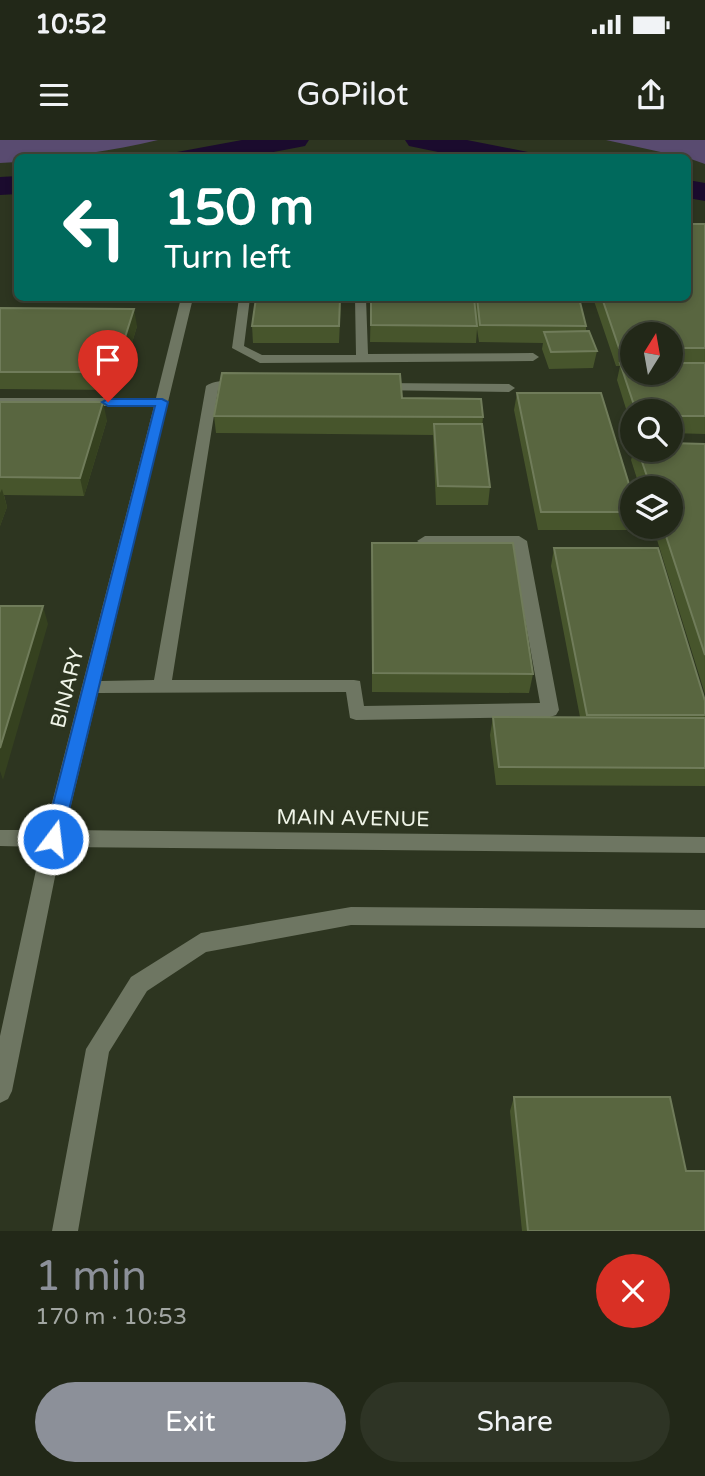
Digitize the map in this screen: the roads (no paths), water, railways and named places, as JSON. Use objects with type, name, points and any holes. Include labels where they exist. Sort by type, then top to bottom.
[{"type":"street","name":"BINARY","points":[[0,1091],[53,839],[186,301]]},
{"type":"street","points":[[244,301],[238,348],[260,359],[533,357]]},
{"type":"street","points":[[361,301],[362,358]]},
{"type":"street","points":[[162,687],[212,386],[253,386]]},
{"type":"street","points":[[360,387],[509,388]]},
{"type":"street","points":[[0,402],[162,402]]},
{"type":"street","points":[[90,688],[354,686],[356,713],[550,710],[519,541],[425,541]]},
{"type":"street","name":"MAIN AVENUE","points":[[0,838],[705,845]]},
{"type":"street","points":[[65,1231],[98,1049],[139,984],[201,943],[351,916],[705,919]]},
{"type":"waterway","points":[[211,154],[295,140]]},
{"type":"waterway","points":[[419,140],[496,154]]},
{"type":"waterway","points":[[0,186],[14,185]]},
{"type":"waterway","points":[[691,190],[705,192]]}]
